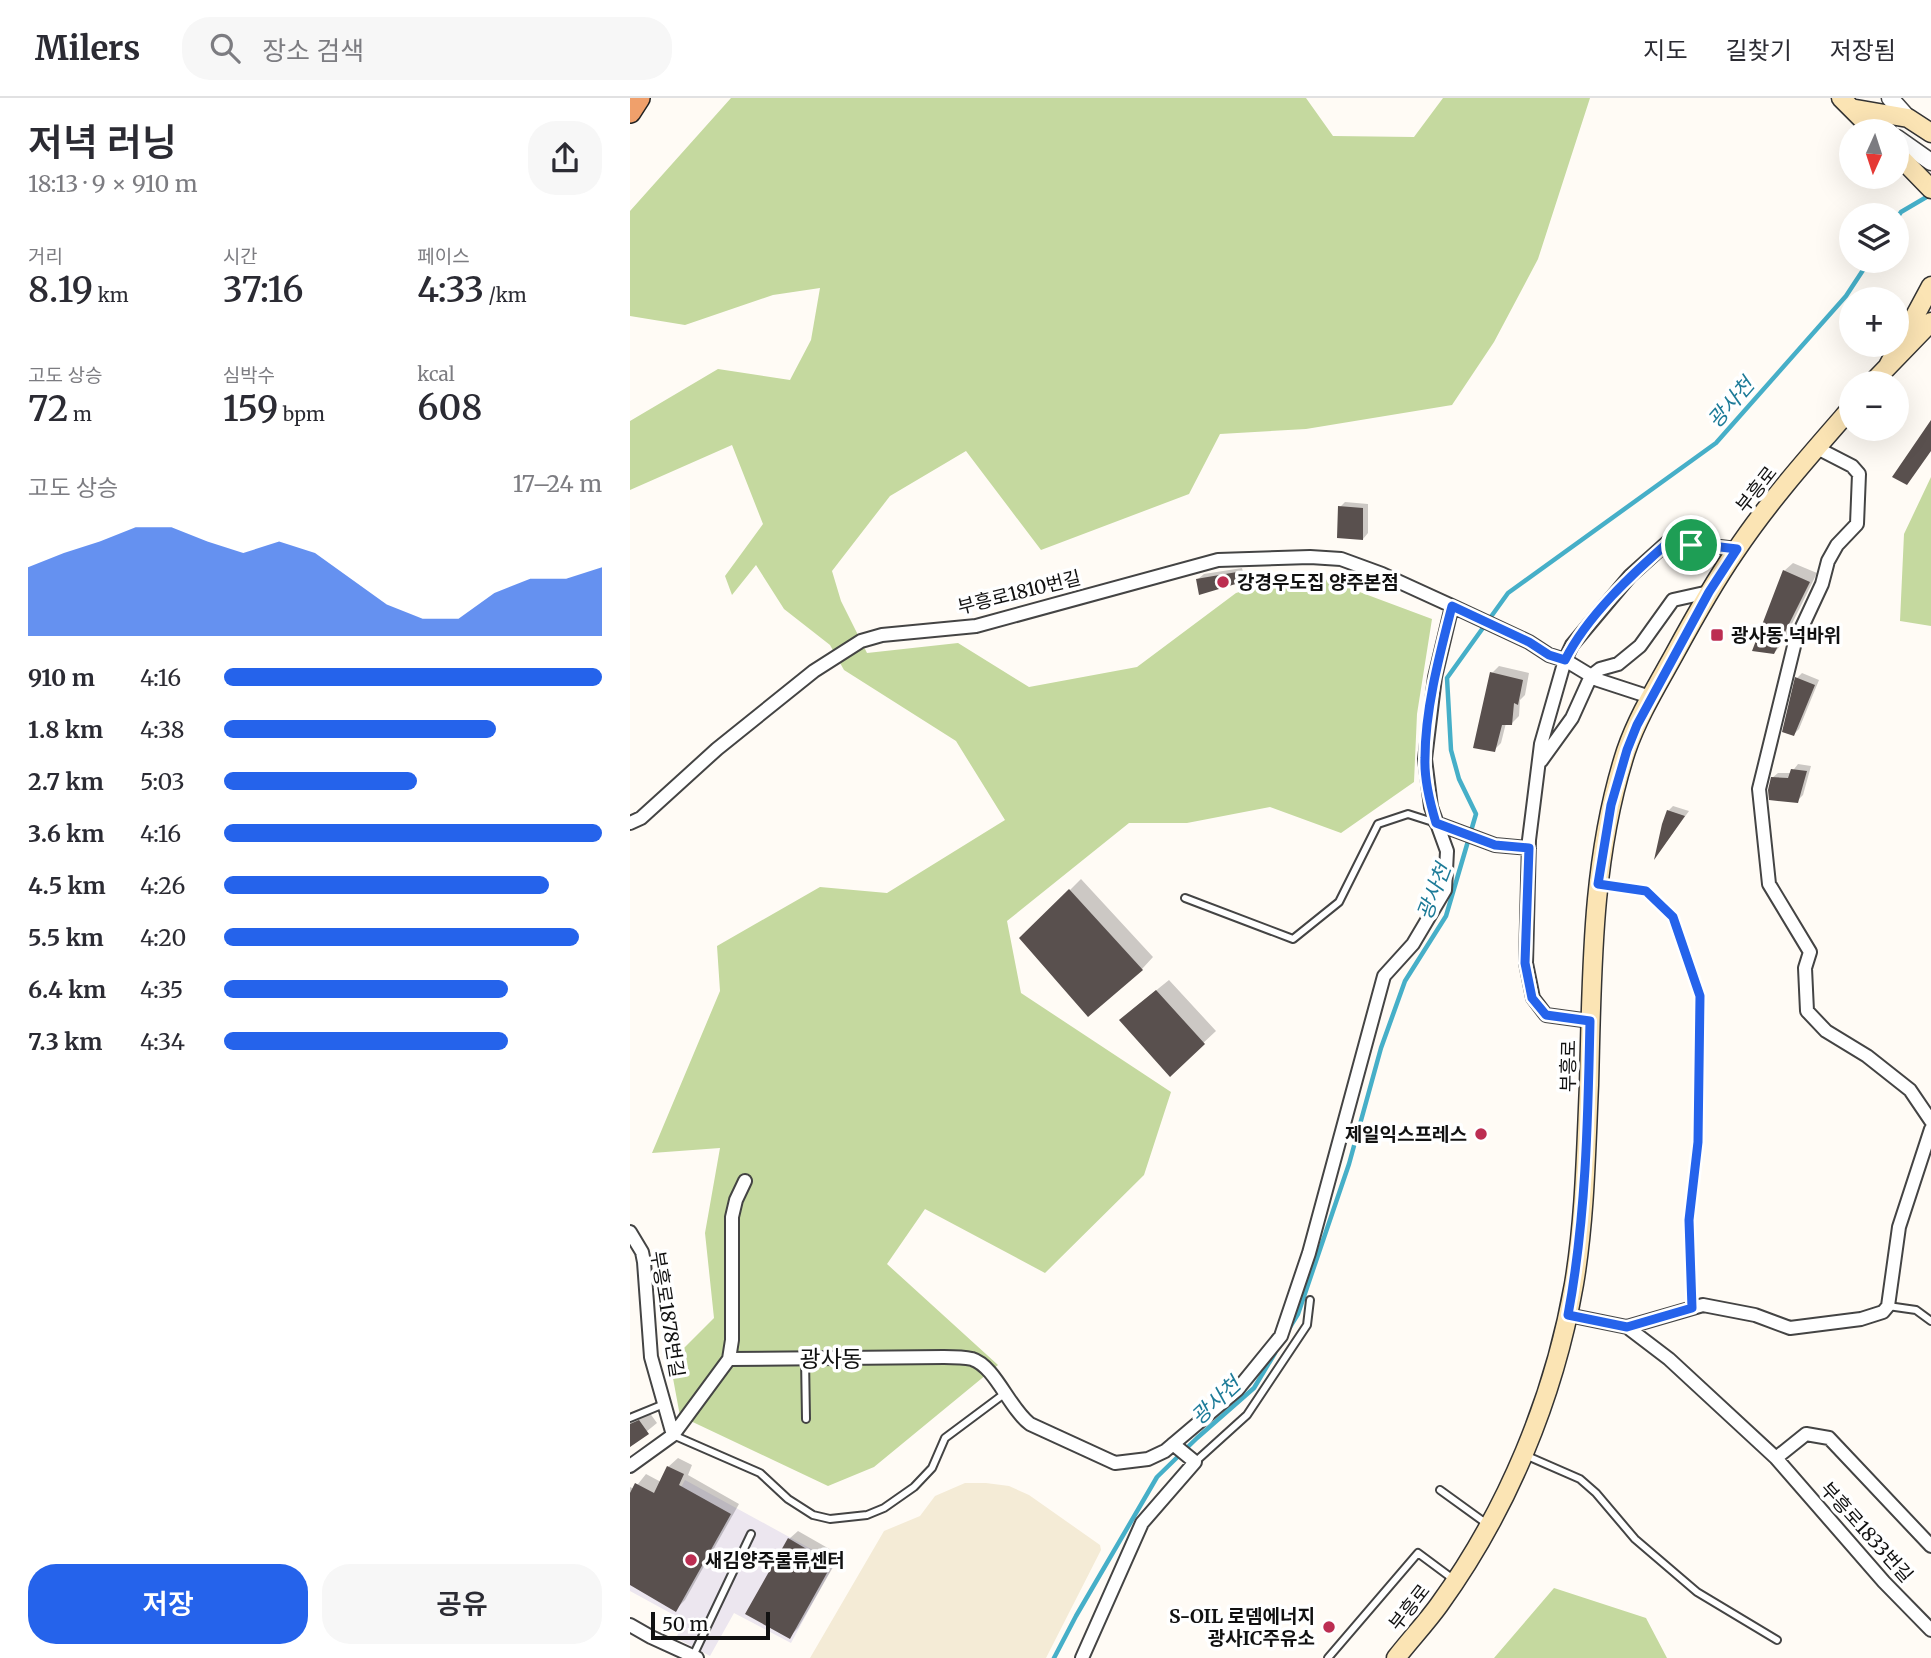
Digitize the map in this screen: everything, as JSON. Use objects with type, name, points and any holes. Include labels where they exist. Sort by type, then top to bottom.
[{"type":"highway","points":[[630,112],[639,98]]},
{"type":"main road","points":[[1841,98],[1862,119]]},
{"type":"main road","points":[[1856,109],[1908,118],[1931,133]]},
{"type":"main road","points":[[1909,166],[1927,184]]},
{"type":"main road","points":[[1888,366],[1931,286]]},
{"type":"main road","points":[[1883,371],[1931,322]]},
{"type":"main road","name":"부흥로","points":[[1396,1658],[1440,1604],[1489,1525],[1524,1454],[1553,1370],[1568,1315],[1584,1173],[1598,884],[1611,805],[1627,750],[1650,698],[1709,592],[1737,549],[1839,422]]},
{"type":"street","points":[[1841,98],[1871,119]]},
{"type":"street","points":[[1890,98],[1908,118]]},
{"type":"street","points":[[1909,146],[1930,161]]},
{"type":"street","points":[[1817,447],[1852,466],[1859,474],[1857,524],[1837,545],[1828,561],[1822,584],[1795,642],[1789,666],[1759,789],[1769,884],[1811,951],[1805,968],[1807,1011],[1826,1031],[1867,1056],[1910,1090],[1930,1117]]},
{"type":"street","points":[[1590,1021],[1546,1015],[1532,998],[1525,963],[1529,848],[1538,764],[1541,744],[1565,660],[1572,645],[1630,576],[1670,541],[1737,549]]},
{"type":"street","name":"부흥로1810번길","points":[[630,823],[641,818],[717,750],[814,671],[861,641],[882,635],[976,626],[1218,560],[1310,557],[1341,559],[1382,574],[1529,642],[1549,655],[1565,660]]},
{"type":"street","points":[[1538,764],[1572,718],[1591,676],[1600,669],[1618,664],[1640,646],[1673,600],[1709,592]]},
{"type":"street","points":[[745,1181],[732,1217],[732,1340],[729,1359],[944,1357],[974,1360],[985,1366],[1019,1416],[1030,1424],[1115,1462],[1148,1459],[1174,1445],[1237,1390],[1281,1336],[1309,1253],[1384,975],[1413,944],[1445,890],[1447,851],[1440,824],[1431,807],[1424,758],[1434,677],[1452,606]]},
{"type":"street","points":[[1565,660],[1591,676],[1650,698]]},
{"type":"street","points":[[1440,824],[1495,845],[1529,848]]},
{"type":"street","points":[[1688,1309],[1703,1305],[1755,1315],[1790,1328],[1861,1318],[1883,1312],[1888,1306],[1899,1227],[1931,1129]]},
{"type":"street","name":"부흥로1878번길","points":[[630,1232],[642,1252],[651,1351],[673,1435]]},
{"type":"street","name":"부흥로1833번길","points":[[1627,1327],[1688,1309]]},
{"type":"street","name":"부흥로1833번길","points":[[1568,1315],[1627,1327],[1670,1359],[1776,1458],[1884,1582],[1931,1630]]},
{"type":"street","name":"부흥로1878번길","points":[[630,1466],[673,1435],[729,1359]]},
{"type":"street","name":"부흥로1833번길","points":[[1776,1458],[1806,1434],[1829,1438],[1931,1546]]},
{"type":"street","points":[[1082,1658],[1142,1523],[1193,1460],[1174,1445]]},
{"type":"street","points":[[630,1625],[695,1657]]},
{"type":"lane","points":[[1185,898],[1293,939],[1339,902],[1378,824],[1408,814],[1440,824]]},
{"type":"lane","points":[[1598,884],[1646,891],[1673,917],[1700,996],[1698,1142],[1689,1220],[1688,1309]]},
{"type":"lane","points":[[1193,1460],[1247,1415],[1307,1325],[1310,1300]]},
{"type":"lane","points":[[1888,1306],[1916,1310],[1931,1321]]},
{"type":"lane","points":[[805,1358],[806,1419]]},
{"type":"lane","points":[[673,1435],[760,1473],[788,1499],[813,1515],[830,1519],[867,1515],[884,1508],[914,1487],[932,1468],[946,1438],[1004,1394]]},
{"type":"lane","name":"부흥로1878번길","points":[[630,1418],[664,1404]]},
{"type":"lane","points":[[1524,1454],[1580,1479],[1596,1493],[1635,1539],[1697,1592],[1776,1640]]},
{"type":"lane","points":[[1440,1490],[1489,1525]]},
{"type":"lane","points":[[695,1657],[751,1534]]},
{"type":"lane","points":[[1328,1658],[1418,1553],[1455,1580]]},
{"type":"shaded area","points":[[685,1480],[835,1562],[791,1643],[734,1613],[710,1656],[676,1638],[685,1621],[630,1591],[630,1581]]},
{"type":"shaded area","points":[[965,1483],[1009,1486],[1029,1495],[1100,1545],[1101,1550],[1046,1658],[810,1658],[884,1531],[920,1516],[935,1496]]},
{"type":"green space","points":[[731,98],[1306,98],[1333,136],[1414,137],[1443,98],[1590,98],[1538,259],[1494,342],[1452,405],[1306,429],[1220,434],[1189,494],[1041,550],[966,451],[890,496],[832,571],[841,601],[867,653],[958,643],[1029,687],[1137,667],[1236,593],[1306,572],[1432,619],[1417,714],[1414,782],[1341,833],[1270,807],[1187,823],[1129,823],[1007,921],[1021,993],[1171,1092],[1144,1175],[1045,1273],[925,1209],[887,1264],[998,1365],[874,1467],[828,1486],[680,1416],[670,1362],[714,1318],[705,1233],[720,1148],[652,1153],[720,991],[717,946],[820,887],[887,893],[1005,820],[956,741],[844,670],[830,645],[784,609],[756,565],[732,595],[725,576],[763,524],[732,445],[630,490],[630,421],[718,369],[790,380],[811,340],[820,288],[773,295],[685,325],[630,316],[630,211]]},
{"type":"green space","points":[[1931,477],[1931,626],[1900,621],[1904,534]]},
{"type":"green space","points":[[1554,1588],[1646,1618],[1667,1658],[1494,1658]]},
{"type":"building","points":[[1931,420],[1931,451],[1907,485],[1892,477]]},
{"type":"building","points":[[1338,506],[1363,508],[1363,540],[1337,538]]},
{"type":"building","points":[[1783,570],[1810,582],[1774,654],[1752,651]]},
{"type":"building","points":[[1237,572],[1239,583],[1199,595],[1196,579]]},
{"type":"building","points":[[1490,672],[1523,680],[1518,705],[1514,703],[1512,725],[1502,725],[1495,752],[1473,748]]},
{"type":"building","points":[[1795,677],[1815,685],[1794,736],[1782,732]]},
{"type":"building","points":[[1791,769],[1807,771],[1798,803],[1769,800],[1771,777],[1788,778]]},
{"type":"building","points":[[1667,810],[1685,816],[1654,860],[1662,824]]},
{"type":"building","points":[[1069,889],[1143,970],[1088,1017],[1019,938]]},
{"type":"building","points":[[1156,990],[1205,1044],[1170,1077],[1119,1020]]},
{"type":"building","points":[[639,1420],[649,1434],[630,1447],[630,1424]]},
{"type":"building","points":[[667,1466],[684,1474],[679,1485],[731,1514],[676,1612],[630,1585],[630,1493],[635,1483],[654,1493]]},
{"type":"building","points":[[788,1538],[832,1564],[790,1639],[745,1614]]},
{"type":"waterway","name":"광사천","points":[[1909,207],[1930,195]]},
{"type":"waterway","name":"광사천","points":[[1290,1327],[1298,1314],[1349,1164],[1381,1048],[1405,981],[1446,916],[1476,814],[1459,779],[1451,750],[1447,678],[1508,593],[1716,443],[1846,296],[1861,273]]},
{"type":"waterway","name":"광사천","points":[[1054,1658],[1157,1477],[1254,1388],[1275,1353]]},
{"type":"place","name":"강경우도집 양주본점","points":[[1223,582]]},
{"type":"place","name":"광사동.넉바위","points":[[1717,635]]},
{"type":"place","name":"제일익스프레스","points":[[1481,1134]]},
{"type":"place","name":"새김양주물류센터","points":[[691,1560]]},
{"type":"place","name":"S-OIL 로뎀에너지 광사IC주유소","points":[[1329,1627]]},
{"type":"district","name":"광사동","points":[[831,1359]]},
{"type":"route","points":[[1670,541],[1691,545],[1737,549],[1709,592],[1637,725],[1611,805],[1598,884],[1646,891],[1673,917],[1700,996],[1698,1142],[1689,1220],[1692,1308],[1627,1327],[1568,1315],[1579,1237],[1584,1173],[1590,1021],[1546,1015],[1532,998],[1525,963],[1529,848],[1495,845],[1436,823],[1424,758],[1434,677],[1452,606],[1529,642],[1549,655],[1565,660],[1572,645],[1630,576],[1670,541]]}]
